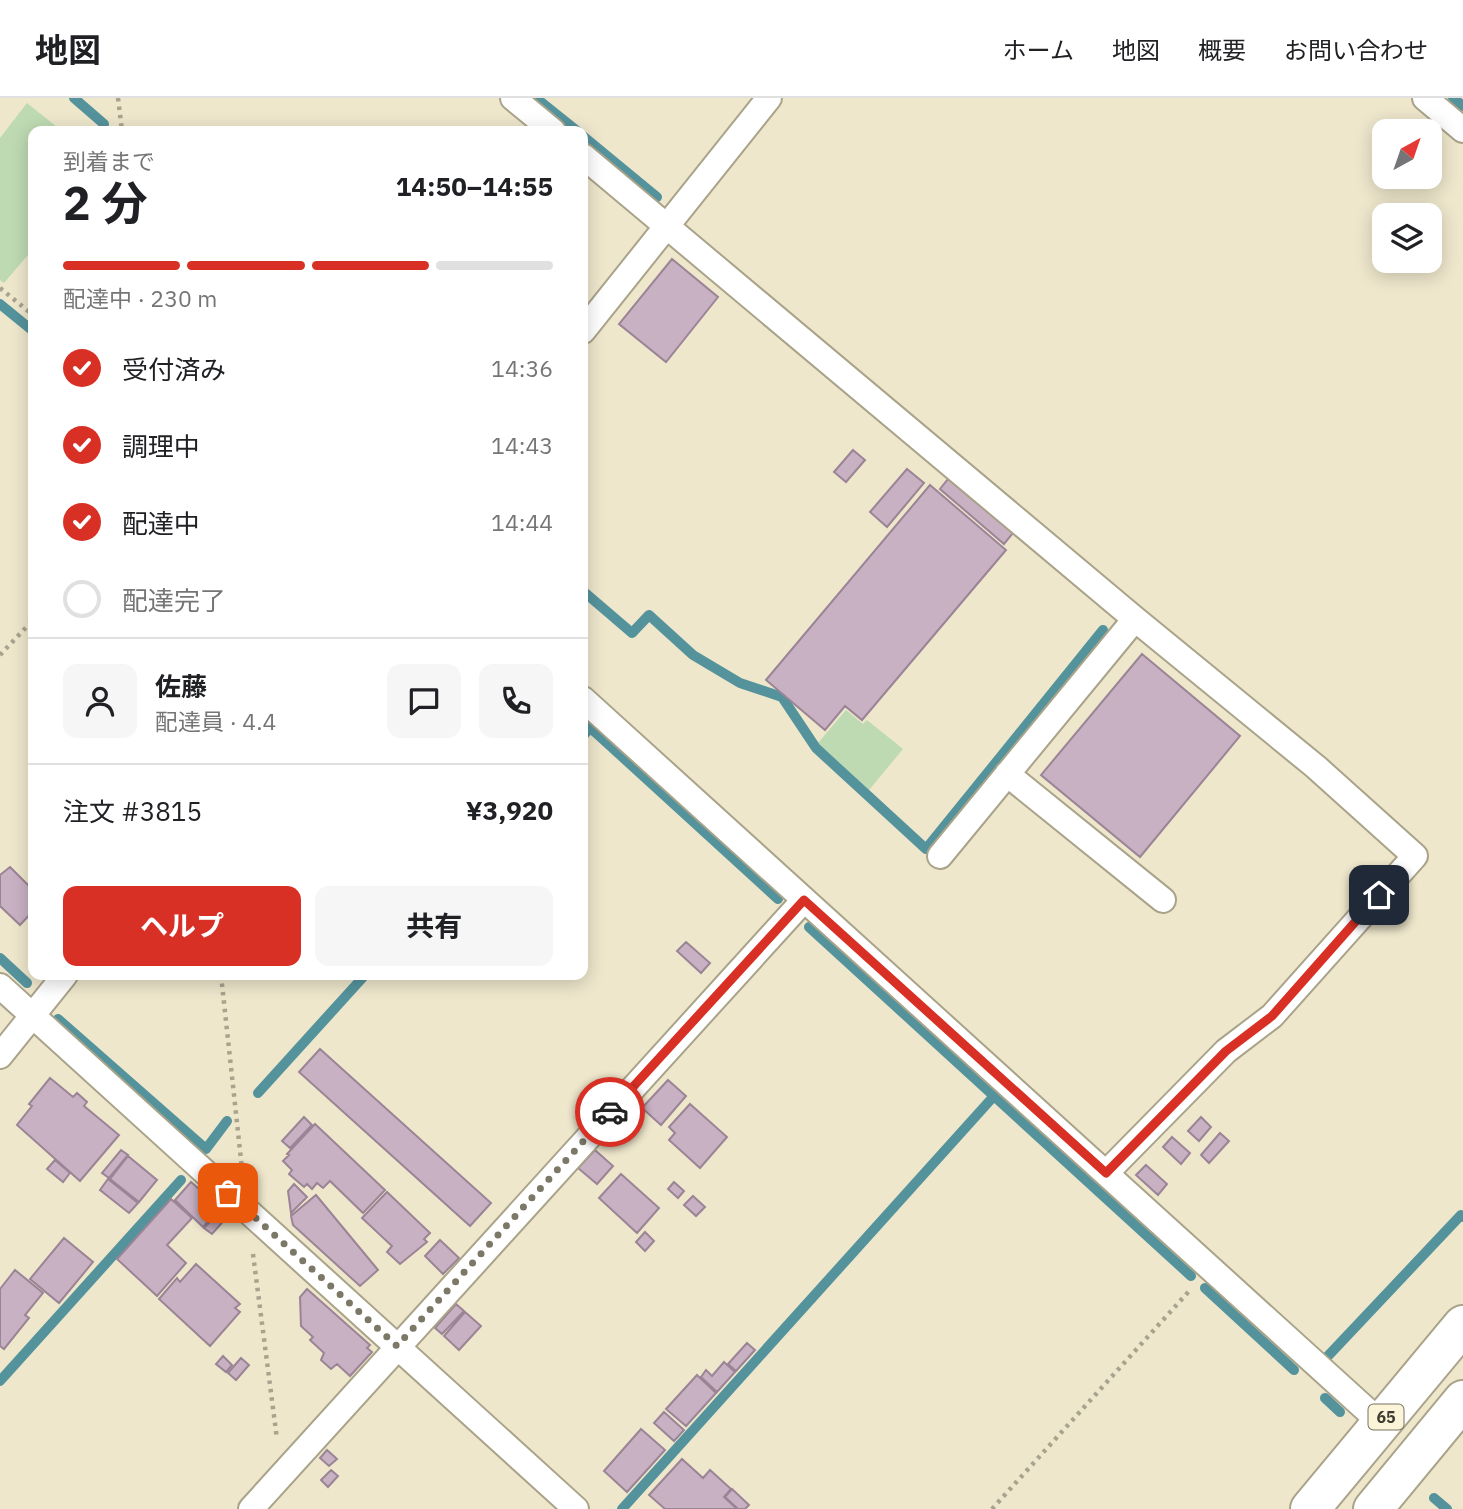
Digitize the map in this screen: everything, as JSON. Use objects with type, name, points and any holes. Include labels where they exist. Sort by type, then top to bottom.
[{"type":"main road","name":"65","points":[[1310,1509],[1463,1325]]},
{"type":"main road","points":[[1373,1509],[1463,1400]]},
{"type":"street","points":[[513,98],[547,126]]},
{"type":"street","points":[[588,325],[769,98]]},
{"type":"street","points":[[1425,98],[1463,130]]},
{"type":"street","points":[[588,160],[1135,619],[1316,767],[1415,856],[1272,1016],[1226,1051],[1106,1173]]},
{"type":"street","points":[[940,856],[1135,619]]},
{"type":"street","points":[[588,704],[1381,1423]]},
{"type":"street","points":[[1007,774],[1163,900]]},
{"type":"street","points":[[251,1509],[804,900]]},
{"type":"street","points":[[0,1056],[61,980]]},
{"type":"street","points":[[0,986],[576,1509]]},
{"type":"path","points":[[118,98],[121,126]]},
{"type":"path","points":[[0,288],[28,311]]},
{"type":"path","points":[[0,655],[28,625]]},
{"type":"path","points":[[992,1509],[1210,1268]]},
{"type":"green space","points":[[27,103],[56,126],[28,126],[28,255],[4,283],[0,280],[0,138]]},
{"type":"green space","points":[[846,710],[863,724],[867,720],[903,749],[869,790],[818,743]]},
{"type":"building","points":[[672,259],[718,297],[666,362],[619,324]]},
{"type":"building","points":[[853,450],[865,460],[846,482],[834,472]]},
{"type":"building","points":[[907,469],[924,483],[887,527],[870,512]]},
{"type":"building","points":[[948,479],[1013,533],[1004,544],[940,489]]},
{"type":"building","points":[[930,485],[1006,550],[862,720],[845,706],[825,730],[766,680]]},
{"type":"building","points":[[1142,654],[1240,736],[1140,857],[1041,775]]},
{"type":"building","points":[[10,867],[28,885],[28,916],[20,925],[0,906],[0,875]]},
{"type":"building","points":[[686,942],[710,963],[701,973],[677,951]]},
{"type":"building","points":[[320,1049],[491,1203],[470,1226],[299,1072]]},
{"type":"building","points":[[50,1078],[73,1097],[77,1093],[87,1102],[84,1106],[119,1135],[80,1181],[17,1125],[32,1106],[29,1104]]},
{"type":"building","points":[[668,1080],[686,1096],[661,1125],[642,1108]]},
{"type":"building","points":[[690,1104],[727,1137],[700,1168],[669,1140],[675,1133],[669,1127]]},
{"type":"building","points":[[304,1117],[312,1125],[290,1148],[282,1141]]},
{"type":"building","points":[[1201,1117],[1211,1127],[1199,1141],[1188,1131]]},
{"type":"building","points":[[315,1124],[385,1190],[363,1213],[330,1181],[323,1188],[317,1183],[312,1189],[307,1184],[304,1187],[289,1174],[292,1170],[283,1161]]},
{"type":"building","points":[[1220,1133],[1229,1141],[1209,1163],[1201,1155]]},
{"type":"building","points":[[1172,1137],[1190,1153],[1181,1164],[1163,1147]]},
{"type":"building","points":[[121,1150],[128,1155],[109,1178],[102,1173]]},
{"type":"building","points":[[595,1150],[613,1166],[597,1184],[578,1168]]},
{"type":"building","points":[[128,1156],[157,1180],[139,1202],[110,1179]]},
{"type":"building","points":[[55,1160],[70,1173],[63,1182],[47,1169]]},
{"type":"building","points":[[1146,1165],[1167,1184],[1158,1195],[1136,1175]]},
{"type":"building","points":[[621,1174],[659,1208],[637,1233],[599,1198]]},
{"type":"building","points":[[108,1179],[138,1203],[129,1213],[100,1190]]},
{"type":"building","points":[[191,1182],[221,1208],[203,1227],[175,1200]]},
{"type":"building","points":[[674,1182],[684,1191],[678,1198],[668,1189]]},
{"type":"building","points":[[294,1184],[307,1197],[291,1213],[288,1191]]},
{"type":"building","points":[[387,1192],[430,1233],[424,1239],[427,1242],[400,1264],[387,1252],[392,1246],[362,1218]]},
{"type":"building","points":[[316,1195],[378,1270],[360,1286],[293,1225],[291,1216]]},
{"type":"building","points":[[693,1196],[705,1207],[696,1216],[684,1205]]},
{"type":"building","points":[[171,1199],[192,1218],[167,1245],[186,1263],[157,1296],[117,1259]]},
{"type":"building","points":[[221,1210],[228,1216],[212,1234],[204,1228]]},
{"type":"building","points":[[645,1232],[654,1241],[645,1251],[636,1242]]},
{"type":"building","points":[[64,1238],[93,1262],[59,1303],[30,1279]]},
{"type":"building","points":[[440,1240],[459,1258],[443,1274],[425,1256]]},
{"type":"building","points":[[196,1264],[240,1304],[235,1308],[240,1312],[210,1346],[159,1299],[177,1278],[180,1282]]},
{"type":"building","points":[[15,1270],[43,1293],[25,1315],[29,1318],[4,1349],[0,1346],[0,1289]]},
{"type":"building","points":[[307,1289],[370,1345],[367,1348],[372,1352],[350,1376],[337,1364],[331,1369],[321,1360],[324,1353],[310,1340],[313,1337],[301,1326],[300,1297]]},
{"type":"building","points":[[456,1304],[464,1311],[442,1334],[435,1328]]},
{"type":"building","points":[[465,1312],[481,1326],[459,1350],[444,1336]]},
{"type":"building","points":[[747,1343],[755,1350],[736,1371],[728,1364]]},
{"type":"building","points":[[223,1356],[232,1365],[226,1372],[216,1364]]},
{"type":"building","points":[[241,1358],[249,1365],[236,1380],[228,1373]]},
{"type":"building","points":[[724,1362],[735,1372],[717,1392],[701,1377],[706,1370],[712,1376]]},
{"type":"building","points":[[697,1375],[716,1393],[686,1426],[666,1409]]},
{"type":"building","points":[[664,1412],[684,1430],[674,1441],[654,1423]]},
{"type":"building","points":[[641,1429],[665,1450],[627,1492],[604,1471]]},
{"type":"building","points":[[327,1450],[337,1459],[329,1466],[320,1458]]},
{"type":"building","points":[[682,1459],[703,1478],[710,1470],[731,1489],[724,1497],[737,1509],[665,1509],[649,1495]]},
{"type":"building","points":[[331,1470],[338,1476],[328,1487],[321,1480]]},
{"type":"building","points":[[732,1489],[749,1505],[745,1509],[738,1509],[725,1497]]},
{"type":"waterway","points":[[74,98],[104,124]]},
{"type":"waterway","points":[[536,98],[571,126]]},
{"type":"waterway","points":[[1453,98],[1463,106]]},
{"type":"waterway","points":[[588,140],[657,197]]},
{"type":"waterway","points":[[0,304],[28,327]]},
{"type":"waterway","points":[[588,595],[632,633],[649,615],[693,655],[740,683],[782,697],[816,748],[926,849],[1103,630]]},
{"type":"waterway","points":[[588,726],[778,899]]},
{"type":"waterway","points":[[809,927],[1191,1276]]},
{"type":"waterway","points":[[0,958],[27,983]]},
{"type":"waterway","points":[[258,1093],[360,980]]},
{"type":"waterway","points":[[58,1019],[206,1149],[227,1121]]},
{"type":"waterway","points":[[622,1509],[994,1096]]},
{"type":"waterway","points":[[0,1381],[181,1180]]},
{"type":"waterway","points":[[1327,1357],[1461,1215],[1463,1217]]},
{"type":"waterway","points":[[1205,1288],[1294,1370]]},
{"type":"waterway","points":[[1325,1398],[1340,1412]]},
{"type":"waterway","points":[[1434,1498],[1447,1509]]},
{"type":"way so far","points":[[228,1193],[397,1346],[610,1112]]},
{"type":"route","points":[[610,1112],[804,900],[1106,1173],[1226,1051],[1272,1016],[1379,895]]}]
